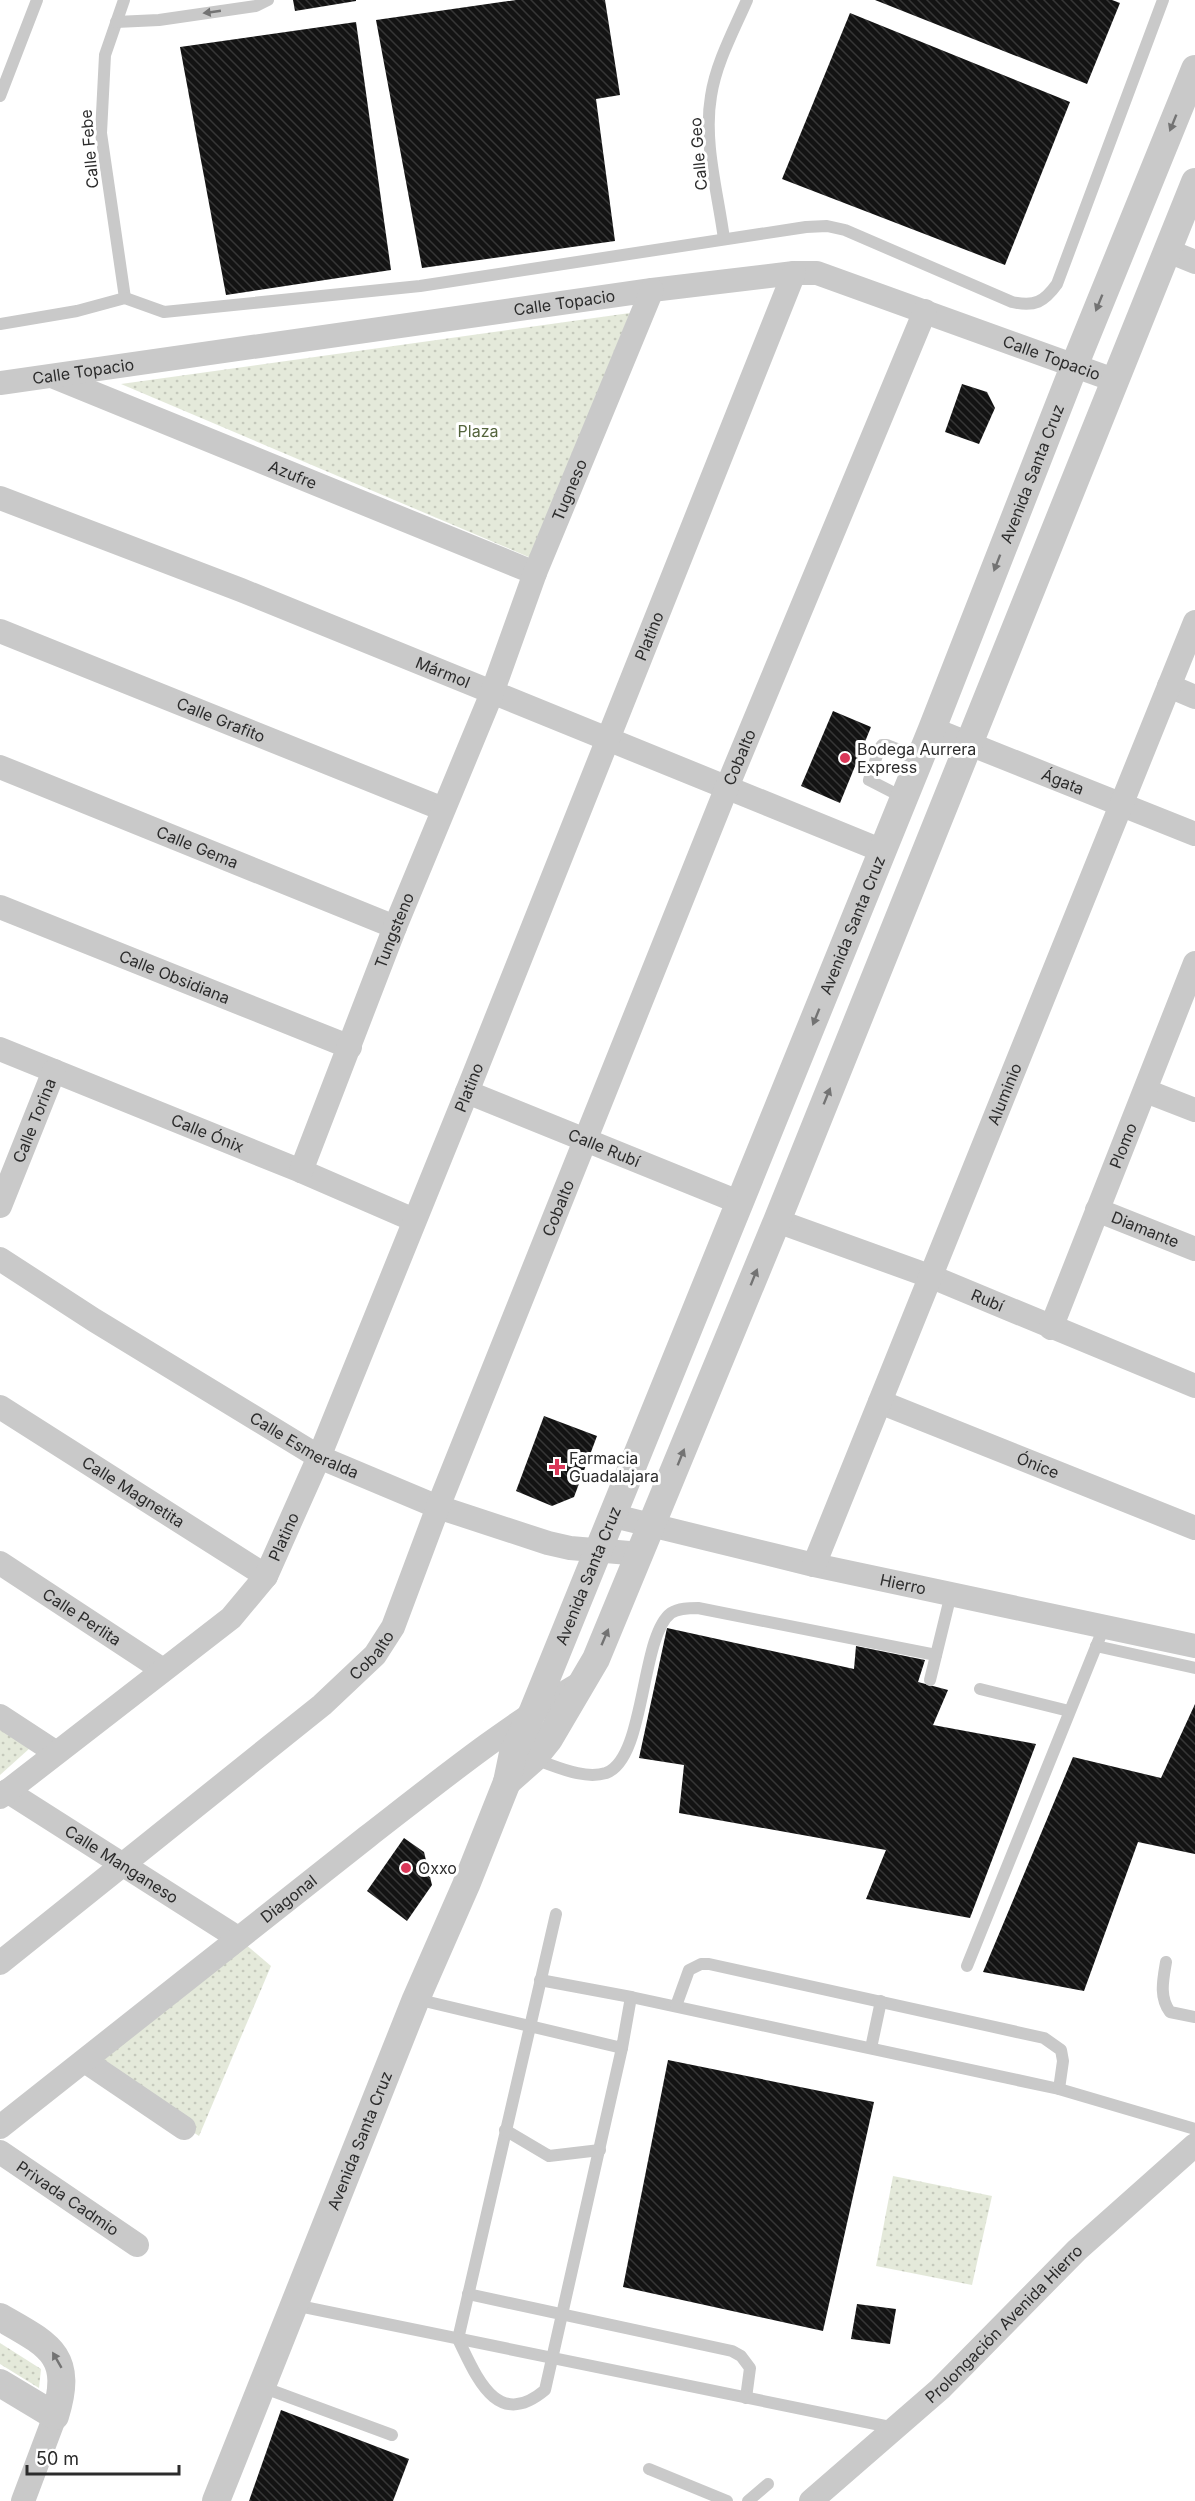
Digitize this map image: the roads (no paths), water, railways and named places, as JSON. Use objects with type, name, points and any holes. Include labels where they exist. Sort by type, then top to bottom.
[{"type":"street","name":"Avenida Santa Cruz","points":[[216,2501],[416,1999],[466,1885],[507,1782],[512,1752],[533,1711],[597,1551],[614,1516],[932,729],[1075,364],[1195,69]]},
{"type":"street","name":"Avenida Santa Cruz","points":[[512,1752],[549,1739],[584,1681],[641,1554],[1195,182]]},
{"type":"street","points":[[1168,251],[1195,262]]},
{"type":"street","name":"Calle Topacio","points":[[0,383],[652,290],[794,273],[817,273],[1075,364],[1114,380]]},
{"type":"street","name":"Platino","points":[[4,1794],[55,1752],[231,1618],[266,1576],[319,1457],[467,1092],[794,273]]},
{"type":"street","name":"Tugneso","points":[[492,693],[535,573],[652,290]]},
{"type":"street","name":"Cobalto","points":[[0,1963],[322,1705],[375,1655],[393,1627],[438,1507],[727,787],[925,311]]},
{"type":"street","name":"Azufre","points":[[52,376],[535,573]]},
{"type":"street","name":"Mármol","points":[[0,498],[241,590],[883,851]]},
{"type":"street","name":"Aluminio","points":[[814,1565],[1195,622]]},
{"type":"street","name":"Calle Grafito","points":[[0,631],[443,809]]},
{"type":"street","points":[[1169,686],[1195,697]]},
{"type":"street","name":"Tungsteno","points":[[301,1171],[395,927],[492,693]]},
{"type":"street","name":"Ágata","points":[[932,729],[1195,834]]},
{"type":"street","name":"Calle Gema","points":[[0,767],[395,927]]},
{"type":"street","name":"Calle Obsidiana","points":[[0,907],[350,1047]]},
{"type":"street","name":"Plomo","points":[[1051,1328],[1193,974]]},
{"type":"street","name":"Calle Ónix","points":[[0,1049],[301,1171],[414,1220]]},
{"type":"street","name":"Calle Torina","points":[[0,1206],[54,1071]]},
{"type":"street","points":[[1146,1091],[1195,1110]]},
{"type":"street","name":"Calle Rubí","points":[[467,1092],[741,1203]]},
{"type":"street","name":"Diamante","points":[[1097,1210],[1195,1249]]},
{"type":"street","name":"Rubí","points":[[777,1221],[932,1277],[1195,1386]]},
{"type":"street","name":"Calle Esmeralda","points":[[0,1259],[94,1320],[319,1457],[438,1507],[548,1544],[641,1554]]},
{"type":"street","name":"Ónice","points":[[880,1402],[1195,1528]]},
{"type":"street","name":"Calle Magnetita","points":[[0,1407],[266,1576]]},
{"type":"street","name":"Hierro","points":[[614,1516],[814,1565],[951,1594],[1100,1636],[1195,1646]]},
{"type":"street","name":"Calle Perlita","points":[[0,1563],[163,1670]]},
{"type":"street","points":[[533,1711],[584,1681]]},
{"type":"street","points":[[0,1716],[55,1752]]},
{"type":"street","name":"Diagonal","points":[[0,2127],[237,1938],[512,1752]]},
{"type":"street","name":"Calle Manganeso","points":[[4,1794],[125,1864],[237,1938]]},
{"type":"street","points":[[85,2061],[184,2128]]},
{"type":"street","name":"Prolongación Avenida Hierro","points":[[811,2501],[940,2389],[1085,2242],[1195,2145]]},
{"type":"street","name":"Privada Cadmio","points":[[0,2152],[137,2245]]},
{"type":"street","points":[[0,2317],[36,2339],[59,2362],[63,2387],[56,2416],[23,2501]]},
{"type":"street","points":[[0,2383],[56,2416]]},
{"type":"lane","points":[[0,96],[37,0]]},
{"type":"lane","name":"Calle Febe","points":[[124,0],[105,55],[101,133],[126,298]]},
{"type":"lane","points":[[117,22],[159,20],[256,6],[268,0]]},
{"type":"lane","name":"Calle Geo","points":[[724,239],[709,131],[711,95],[723,58],[747,0]]},
{"type":"lane","points":[[0,324],[77,311],[126,298],[164,312],[420,286],[724,239],[827,226],[845,230],[1012,302],[1036,304],[1047,298],[1057,284],[1163,0]]},
{"type":"lane","points":[[904,798],[869,780],[879,749],[882,745],[887,745],[920,758]]},
{"type":"lane","points":[[930,1680],[951,1594]]},
{"type":"lane","points":[[512,1752],[580,1774],[594,1775],[614,1768],[628,1746],[659,1631],[670,1614],[678,1610],[698,1608],[936,1654]]},
{"type":"lane","points":[[967,1966],[1100,1636],[1195,1668]]},
{"type":"lane","points":[[980,1689],[1069,1711]]},
{"type":"lane","points":[[556,1914],[458,2339],[485,2389],[500,2402],[533,2400],[545,2390],[600,2150],[631,1997]]},
{"type":"lane","points":[[1166,1962],[1162,1991],[1164,2003],[1170,2012],[1195,2017]]},
{"type":"lane","points":[[676,2006],[689,1970],[701,1964],[881,2001],[1044,2038],[1061,2050],[1064,2061],[1059,2089]]},
{"type":"lane","points":[[540,1980],[676,2006],[1059,2089],[1195,2129]]},
{"type":"lane","points":[[416,1999],[621,2048]]},
{"type":"lane","points":[[871,2048],[881,2001]]},
{"type":"lane","points":[[505,2130],[549,2156],[600,2150]]},
{"type":"lane","points":[[468,2294],[732,2351],[741,2356],[750,2368],[746,2398]]},
{"type":"lane","points":[[294,2305],[895,2428]]},
{"type":"lane","points":[[262,2387],[392,2434]]},
{"type":"lane","points":[[649,2469],[727,2501]]},
{"type":"lane","points":[[748,2501],[768,2484]]},
{"type":"place","name":"Bodega Aurrera Express","points":[[845,758]]},
{"type":"place","name":"Farmacia Guadalajara","points":[[557,1467]]},
{"type":"place","name":"Oxxo","points":[[406,1868]]},
{"type":"park label","name":"Plaza","points":[[478,431]]}]
